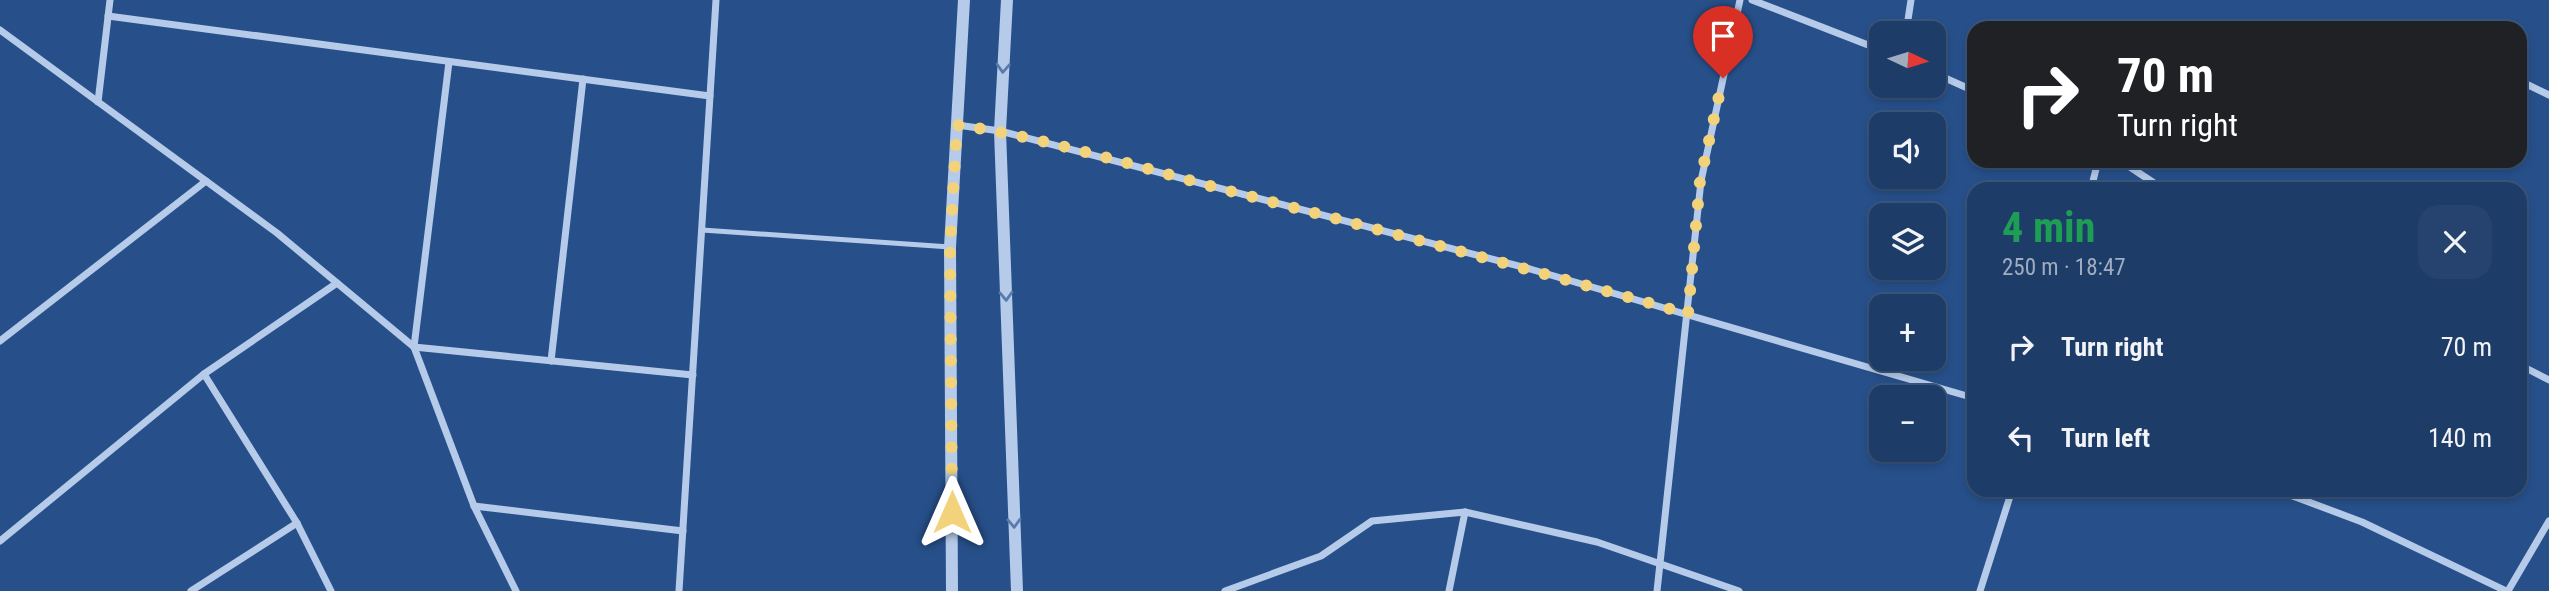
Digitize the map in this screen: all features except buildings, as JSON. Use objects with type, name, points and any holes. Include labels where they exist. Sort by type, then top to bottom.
[{"type":"street","points":[[98,102],[110,0]]},
{"type":"street","points":[[680,591],[716,0]]},
{"type":"street","points":[[952,591],[950,247],[964,0]]},
{"type":"street","points":[[1007,0],[1000,131],[1017,591]]},
{"type":"street","points":[[1657,591],[1700,181],[1740,0]]},
{"type":"street","points":[[1752,0],[1869,45]]},
{"type":"street","points":[[1908,21],[1911,0]]},
{"type":"street","points":[[108,16],[710,96]]},
{"type":"street","points":[[0,30],[277,233],[414,346],[693,375]]},
{"type":"street","points":[[449,62],[414,346],[474,506],[516,591]]},
{"type":"street","points":[[1946,77],[1967,87]]},
{"type":"street","points":[[551,360],[583,79]]},
{"type":"street","points":[[2527,84],[2549,94]]},
{"type":"street","points":[[957,125],[1000,131],[1530,269],[1967,396]]},
{"type":"street","points":[[2132,168],[2152,182]]},
{"type":"street","points":[[0,341],[206,181]]},
{"type":"street","points":[[0,541],[204,374],[337,283]]},
{"type":"street","points":[[2527,369],[2549,380]]},
{"type":"street","points":[[204,374],[296,523],[331,591]]},
{"type":"street","points":[[1980,591],[2010,497]]},
{"type":"street","points":[[2296,497],[2362,522],[2507,591],[2549,521]]},
{"type":"street","points":[[474,506],[683,531]]},
{"type":"street","points":[[1449,591],[1465,512]]},
{"type":"street","points":[[1225,591],[1321,556],[1372,521],[1465,512],[1597,542],[1739,591]]},
{"type":"street","points":[[191,591],[296,523]]},
{"type":"lane","points":[[702,230],[950,247]]},
{"type":"route","points":[[952,512],[950,247],[957,125],[1000,131],[1530,269],[1688,314],[1700,181],[1723,78]]}]
